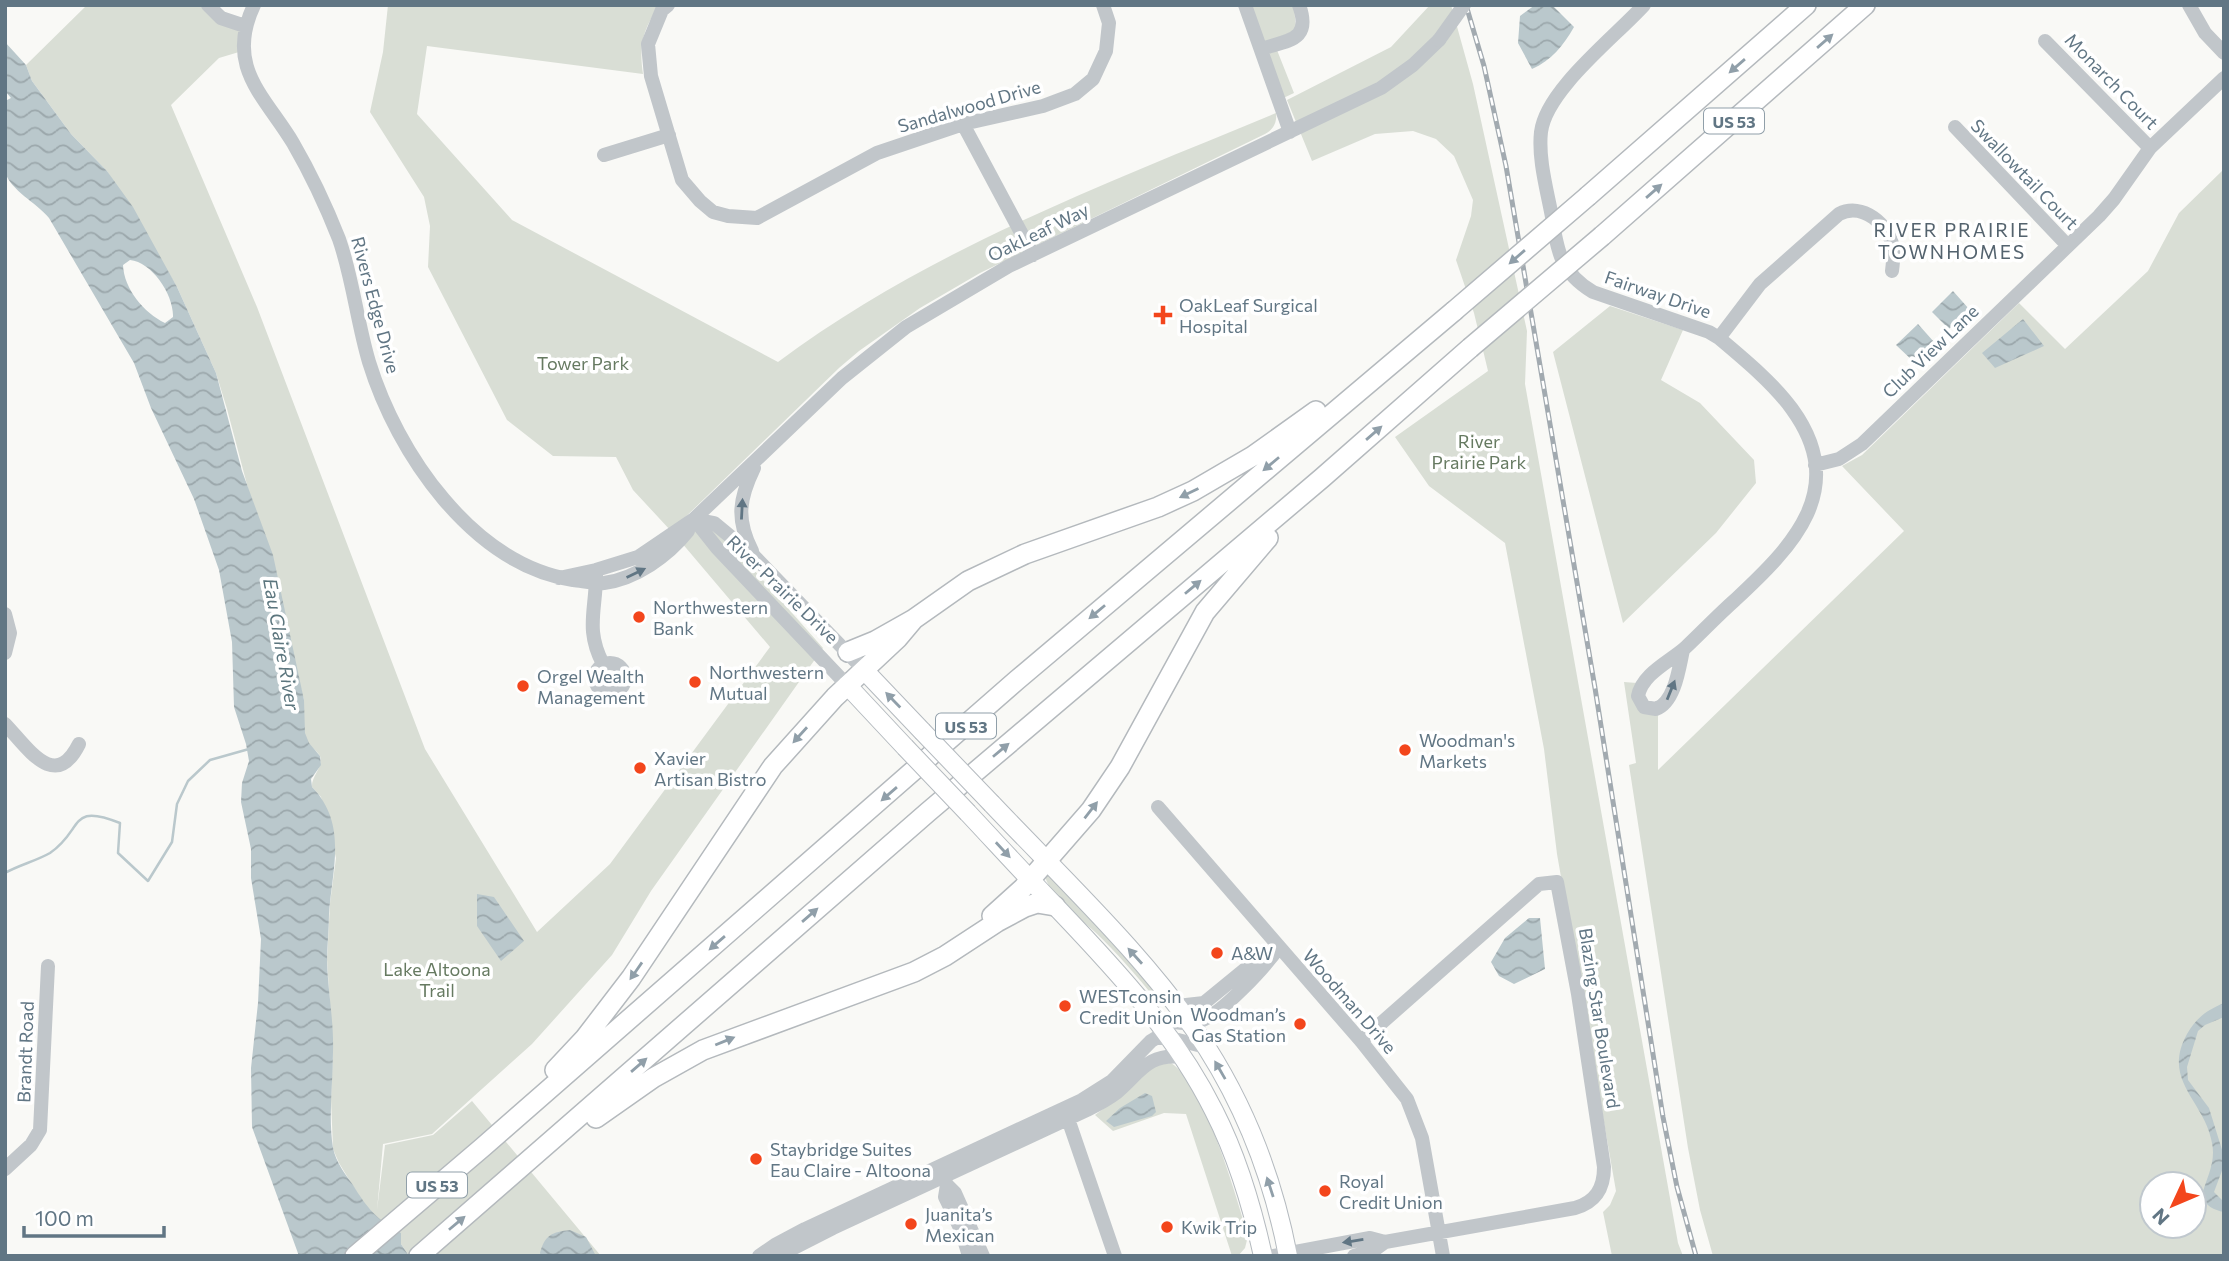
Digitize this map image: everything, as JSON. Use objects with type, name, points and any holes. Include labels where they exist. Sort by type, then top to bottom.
[{"type":"highway","name":"US 53","points":[[355,1256],[1017,680],[1588,196],[1806,5]]},
{"type":"highway","name":"US 53","points":[[419,1256],[928,812],[1322,478],[1865,5]]},
{"type":"highway","points":[[848,652],[875,641],[914,619],[958,587],[1025,554],[1158,507],[1203,486],[1253,456],[1343,391],[1391,363]]},
{"type":"highway","points":[[976,935],[993,915],[1031,880],[1091,810],[1113,779],[1205,612],[1242,566],[1322,478]]},
{"type":"highway","points":[[483,1147],[608,1010],[667,927],[767,774],[847,685],[898,638],[914,619]]},
{"type":"highway","points":[[500,1187],[645,1083],[688,1058],[745,1033],[914,972],[1030,905],[1041,903],[1055,906]]},
{"type":"main road","name":"River Prairie Drive","points":[[864,670],[1136,957],[1190,1023],[1233,1093],[1252,1134],[1272,1191],[1283,1255]]},
{"type":"main road","name":"River Prairie Drive","points":[[847,685],[1122,977],[1157,1019],[1209,1103],[1227,1141],[1246,1190],[1263,1256]]},
{"type":"street","points":[[208,5],[221,18],[245,26],[254,5]]},
{"type":"street","name":"Sandalwood Drive","points":[[668,5],[662,10],[648,44],[651,76],[682,180],[713,212],[757,218],[877,153],[963,124],[1043,106],[1075,94],[1093,79],[1106,51],[1109,23],[1103,5]]},
{"type":"street","points":[[1245,5],[1290,132]]},
{"type":"street","points":[[1261,49],[1301,32],[1304,23],[1299,5]]},
{"type":"street","name":"OakLeaf Way","points":[[694,519],[842,378],[906,327],[1009,266],[1381,88],[1413,65],[1439,40],[1464,5]]},
{"type":"street","name":"Fairway Drive","points":[[1644,5],[1562,89],[1544,119],[1541,155],[1557,249],[1566,269],[1593,292],[1709,332],[1719,338],[1791,408],[1812,446],[1815,465]]},
{"type":"street","points":[[2189,5],[2204,33],[2224,53]]},
{"type":"street","name":"Rivers Edge Drive","points":[[245,26],[244,46],[252,83],[291,140],[327,210],[346,264],[370,365],[400,434],[439,492],[472,528],[513,560],[559,578],[596,577],[619,580],[647,567],[684,536],[694,519]]},
{"type":"street","name":"Monarch Court","points":[[2045,41],[2150,148]]},
{"type":"street","name":"Club View Lane","points":[[1815,465],[1839,459],[1862,444],[2068,246],[2114,199],[2150,148],[2224,78]]},
{"type":"street","points":[[963,124],[1033,255]]},
{"type":"street","name":"Swallowtail Court","points":[[1955,127],[2068,246]]},
{"type":"street","points":[[604,155],[669,135]]},
{"type":"street","points":[[1719,338],[1760,284],[1829,222],[1848,209],[1866,212],[1888,235],[1892,246],[1892,271]]},
{"type":"street","points":[[755,557],[747,542],[740,517],[744,489],[757,460]]},
{"type":"street","points":[[1683,649],[1750,586],[1794,539],[1811,504],[1815,465]]},
{"type":"street","name":"River Prairie Drive","points":[[694,519],[714,523],[755,557],[864,670]]},
{"type":"street","name":"River Prairie Drive","points":[[694,519],[717,548],[847,685]]},
{"type":"street","points":[[596,577],[592,626],[597,651],[603,664]]},
{"type":"street","points":[[5,614],[10,634],[5,653]]},
{"type":"street","points":[[5,724],[40,761],[53,767],[69,760],[79,744]]},
{"type":"street","name":"Woodman Drive","points":[[1158,807],[1396,1083],[1415,1116],[1422,1138],[1443,1256]]},
{"type":"street","name":"Blazing Star Boulevard","points":[[1283,1255],[1370,1238],[1385,1242],[1575,1208],[1592,1201],[1600,1190],[1604,1167],[1578,994],[1557,881],[1539,884],[1361,1041]]},
{"type":"street","points":[[1177,1006],[1204,1003],[1259,958],[1279,947]]},
{"type":"street","points":[[1157,1019],[1190,1023],[1211,1017],[1266,966],[1279,947]]},
{"type":"street","name":"Brandt Road","points":[[5,1169],[31,1145],[40,1130],[48,966]]},
{"type":"street","points":[[1067,1114],[1112,1081],[1151,1041],[1170,1038],[1206,1047]]},
{"type":"street","points":[[778,1256],[1115,1093],[1150,1061],[1163,1056],[1182,1057]]},
{"type":"street","points":[[1067,1114],[1115,1256]]},
{"type":"street","points":[[760,1256],[806,1229],[943,1176]]},
{"type":"street","points":[[943,1176],[945,1197],[961,1230],[969,1256]]},
{"type":"street","points":[[943,1176],[955,1193],[983,1256]]},
{"type":"street","name":"Blazing Star Boulevard","points":[[1354,1256],[1374,1250],[1385,1242]]},
{"type":"green space","name":"Lake Altoona Trail","points":[[87,5],[216,5],[233,18],[242,18],[239,52],[219,58],[171,105],[257,307],[425,749],[537,932],[610,864],[770,647],[681,542],[707,517],[823,648],[651,891],[612,955],[532,1044],[432,1134],[383,1144],[377,1210],[385,1145],[433,1135],[472,1101],[601,1256],[409,1256],[364,1204],[333,1149],[333,1051],[327,960],[336,858],[321,797],[312,787],[321,760],[305,734],[304,700],[227,409],[216,373],[177,287],[107,171],[71,134],[32,81],[26,65]]},
{"type":"green space","name":"Tower Park","points":[[388,5],[653,5],[658,8],[648,24],[643,40],[643,74],[427,46],[417,114],[512,220],[778,362],[835,322],[895,286],[1019,222],[1276,113],[1276,119],[1273,128],[1265,134],[980,273],[920,308],[839,368],[671,531],[633,490],[616,457],[553,456],[507,420],[428,267],[430,226],[424,197],[370,112],[383,52]]},
{"type":"green space","points":[[1243,5],[1294,5],[1296,30],[1273,40],[1294,93],[1279,100]]},
{"type":"green space","name":"River Prairie Park","points":[[1430,5],[1451,5],[1473,84],[1527,331],[1525,384],[1678,1243],[1683,1256],[1612,1256],[1603,1212],[1610,1205],[1616,1191],[1557,854],[1544,749],[1505,543],[1429,486],[1395,437],[1488,371],[1474,313],[1456,260],[1471,216],[1473,200],[1454,156],[1436,139],[1413,131],[1375,134],[1312,161],[1287,100],[1391,47]]},
{"type":"green space","points":[[2224,169],[2224,1256],[1713,1256],[1700,1210],[1688,1148],[1629,765],[1636,763],[1624,682],[1637,683],[1635,687],[1658,714],[1658,770],[1904,531],[1842,466],[1862,455],[2019,303],[2065,349],[2148,271],[2179,213]]},
{"type":"green space","points":[[1610,306],[1683,330],[1661,380],[1700,403],[1754,460],[1756,483],[1716,533],[1623,623],[1553,352]]},
{"type":"green space","points":[[1048,873],[1163,997],[1157,1001],[1111,948],[1060,901],[1045,877]]},
{"type":"green space","points":[[1171,1063],[1184,1075],[1196,1093],[1218,1142],[1248,1236],[1245,1248],[1238,1256],[1232,1256],[1186,1114],[1164,1113],[1113,1131],[1095,1115],[1118,1098],[1153,1065]]},
{"type":"water","points":[[1535,5],[1554,7],[1574,27],[1556,52],[1532,69],[1518,43],[1520,16]]},
{"type":"water","name":"Eau Claire River","points":[[5,42],[26,65],[32,81],[71,134],[107,171],[133,207],[177,287],[216,373],[242,471],[273,555],[304,700],[305,733],[309,743],[320,756],[321,765],[311,779],[312,787],[323,801],[334,832],[327,962],[333,1041],[333,1148],[341,1168],[368,1207],[401,1233],[401,1244],[409,1256],[299,1256],[252,1127],[251,1068],[261,939],[251,878],[251,849],[241,802],[242,783],[249,761],[234,707],[232,642],[219,570],[194,499],[151,408],[134,363],[49,218],[8,179],[5,172],[5,101],[11,98],[5,91]],"holes":[[[130,260],[154,273],[170,299],[173,317],[165,323],[143,307],[127,283],[123,265]]]},
{"type":"water","points":[[1953,291],[1969,309],[1949,329],[1932,312]]},
{"type":"water","points":[[2023,319],[2044,346],[1995,368],[1982,353]]},
{"type":"water","points":[[1918,324],[1934,342],[1914,362],[1896,345]]},
{"type":"water","points":[[477,894],[494,897],[524,941],[501,961],[477,926]]},
{"type":"water","points":[[1529,918],[1540,918],[1545,969],[1514,984],[1499,976],[1491,962],[1505,938]]},
{"type":"water","points":[[2224,1003],[2224,1017],[2198,1031],[2187,1067],[2188,1080],[2209,1108],[2223,1153],[2223,1168],[2214,1192],[2224,1202],[2224,1212],[2208,1205],[2212,1143],[2208,1128],[2187,1090],[2179,1065],[2180,1050],[2190,1028],[2212,1009]]},
{"type":"water","points":[[1145,1093],[1152,1096],[1156,1112],[1152,1116],[1114,1127],[1106,1121],[1120,1108]]},
{"type":"water","points":[[570,1230],[586,1237],[596,1256],[541,1256],[547,1238],[554,1233]]},
{"type":"waterway","points":[[5,873],[50,853],[61,844],[78,821],[92,816],[120,823],[118,853],[148,881],[172,842],[177,804],[188,781],[210,760],[249,749]]},
{"type":"railway","points":[[1466,5],[1484,66],[1506,166],[1595,688],[1663,1117],[1677,1187],[1696,1256]]},
{"type":"place","name":"OakLeaf Surgical Hospital","points":[[1163,315]]},
{"type":"place","name":"Northwestern Bank","points":[[639,617]]},
{"type":"place","name":"Northwestern Mutual","points":[[695,682]]},
{"type":"place","name":"Orgel Wealth Management","points":[[523,686]]},
{"type":"place","name":"Woodman's Markets","points":[[1405,750]]},
{"type":"place","name":"Xavier Artisan Bistro","points":[[640,768]]},
{"type":"place","name":"A&W","points":[[1217,953]]},
{"type":"place","name":"WESTconsin Credit Union","points":[[1065,1006]]},
{"type":"place","name":"Woodman’s Gas Station","points":[[1300,1024]]},
{"type":"place","name":"Staybridge Suites Eau Claire - Altoona","points":[[756,1159]]},
{"type":"place","name":"Royal Credit Union","points":[[1325,1191]]},
{"type":"place","name":"Juanita’s Mexican","points":[[911,1224]]},
{"type":"place","name":"Kwik Trip","points":[[1167,1227]]},
{"type":"district","name":"RIVER PRAIRIE TOWNHOMES","points":[[1952,240]]}]
